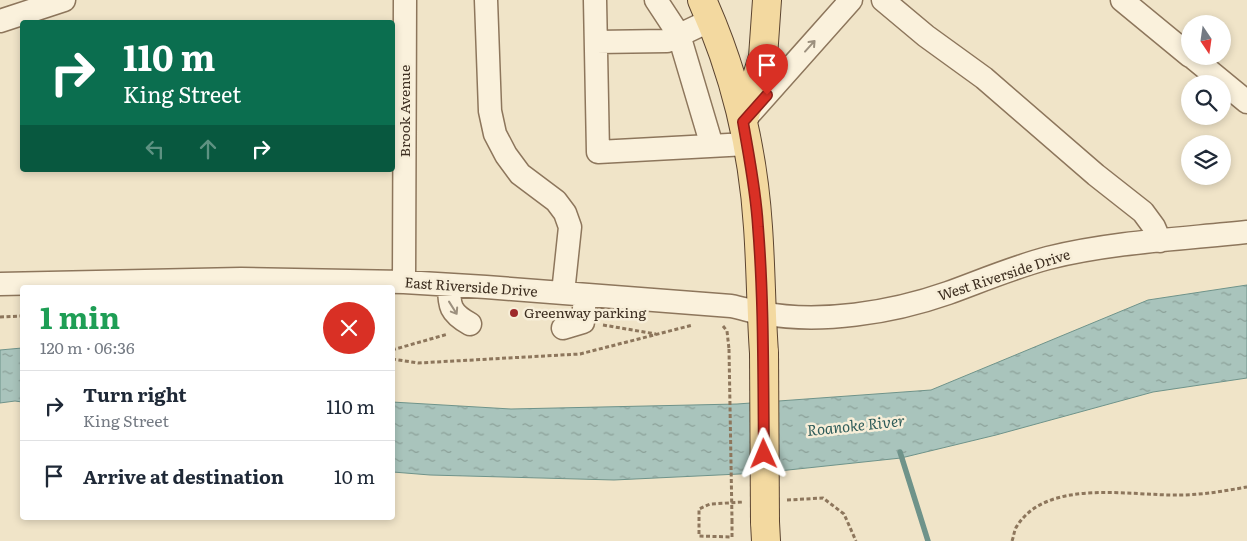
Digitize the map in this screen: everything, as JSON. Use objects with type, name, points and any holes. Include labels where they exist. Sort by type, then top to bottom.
[{"type":"main road","points":[[745,133],[763,58],[767,0]]},
{"type":"main road","points":[[706,10],[730,73],[752,171],[758,227],[764,352],[765,532]]},
{"type":"street","points":[[0,21],[64,0]]},
{"type":"street","name":"Brook Avenue","points":[[404,282],[405,0]]},
{"type":"street","points":[[486,0],[490,111],[495,134],[506,155],[520,174],[556,201],[565,213],[570,228],[574,294],[573,325]]},
{"type":"street","points":[[596,0],[598,152],[712,146],[745,133],[851,0]]},
{"type":"street","points":[[656,0],[680,35],[712,146]]},
{"type":"street","points":[[883,0],[926,36],[984,78],[1096,175],[1143,212],[1154,227],[1160,240]]},
{"type":"street","points":[[1122,0],[1181,49]]},
{"type":"street","points":[[596,42],[667,41],[680,35],[706,10]]},
{"type":"street","points":[[1201,65],[1247,102]]},
{"type":"street","name":"West Riverside Drive","points":[[761,313],[805,317],[841,316],[899,307],[946,294],[1000,273],[1047,258],[1095,248],[1247,232]]},
{"type":"street","name":"East Riverside Drive","points":[[0,284],[241,279],[404,282],[731,306],[761,313]]},
{"type":"street","points":[[448,285],[449,304],[465,321]]},
{"type":"path","points":[[0,317],[20,316]]},
{"type":"path","points":[[395,349],[452,333],[465,321]]},
{"type":"path","points":[[573,325],[657,334]]},
{"type":"path","points":[[729,349],[732,520]]},
{"type":"path","points":[[1012,541],[1016,527],[1026,516],[1040,505],[1057,498],[1071,495],[1118,493],[1179,495],[1218,492],[1247,487]]},
{"type":"water","name":"Roanoke River","points":[[1247,285],[1247,378],[1153,392],[996,435],[901,458],[760,473],[614,480],[430,475],[395,472],[395,402],[511,409],[737,404],[931,390],[1148,300]]},
{"type":"water","points":[[20,348],[20,402],[0,403],[0,350]]},
{"type":"waterway","points":[[900,452],[928,541]]},
{"type":"place","name":"Greenway parking","points":[[514,313]]},
{"type":"route","points":[[764,454],[764,352],[758,227],[752,171],[743,122],[767,95]]}]
